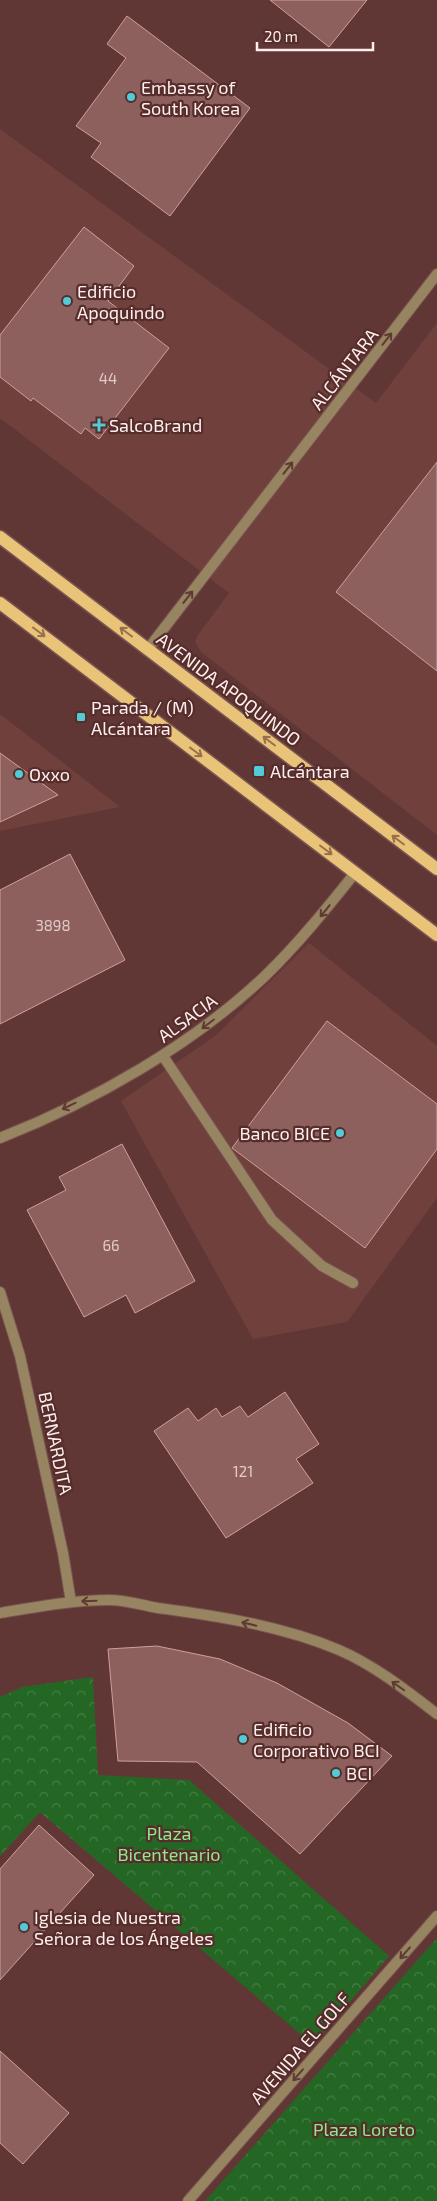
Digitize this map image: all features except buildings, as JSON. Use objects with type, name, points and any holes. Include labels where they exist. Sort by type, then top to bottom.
[{"type":"main road","name":"AVENIDA APOQUINDO","points":[[0,536],[437,869]]},
{"type":"main road","points":[[0,603],[437,935]]},
{"type":"street","name":"ALCÁNTARA","points":[[148,649],[437,274]]},
{"type":"street","name":"ALSACIA","points":[[0,1138],[105,1088],[163,1056],[207,1025],[265,976],[312,927],[356,873]]},
{"type":"street","points":[[163,1056],[272,1220],[322,1266],[353,1283]]},
{"type":"street","name":"BERNARDITA","points":[[0,1292],[20,1356],[63,1553],[70,1602]]},
{"type":"street","points":[[0,1613],[70,1602],[110,1600],[204,1614],[306,1638],[339,1650],[375,1670],[437,1714]]},
{"type":"street","name":"AVENIDA EL GOLF","points":[[188,2201],[437,1916]]},
{"type":"shaded area","points":[[0,129],[376,403],[437,323],[437,835],[201,652],[195,642],[198,635],[229,593],[0,418]]},
{"type":"shaded area","points":[[0,714],[120,807],[0,831]]},
{"type":"shaded area","points":[[309,943],[437,1046],[437,1198],[347,1322],[253,1339],[121,1101],[215,1036]]},
{"type":"green space","name":"Plaza Bicentenario","points":[[93,1677],[98,1775],[189,1780],[389,1956],[313,2045],[40,1812],[0,1856],[0,1697],[22,1687]]},
{"type":"green space","name":"Plaza Loreto","points":[[437,1938],[437,2201],[205,2201]]},
{"type":"place","name":"Embassy of South Korea","points":[[131,97]]},
{"type":"place","name":"Edificio Apoquindo","points":[[67,301]]},
{"type":"place","name":"SalcoBrand","points":[[99,425]]},
{"type":"place","name":"Parada / (M) Alcántara","points":[[81,717]]},
{"type":"place","name":"Alcántara","points":[[259,771]]},
{"type":"place","name":"Oxxo","points":[[19,774]]},
{"type":"place","name":"Banco BICE","points":[[340,1133]]},
{"type":"place","name":"Edificio Corporativo BCI","points":[[243,1739]]},
{"type":"place","name":"BCI","points":[[336,1773]]},
{"type":"place","name":"Iglesia de Nuestra Señora de los Ángeles","points":[[24,1927]]}]
